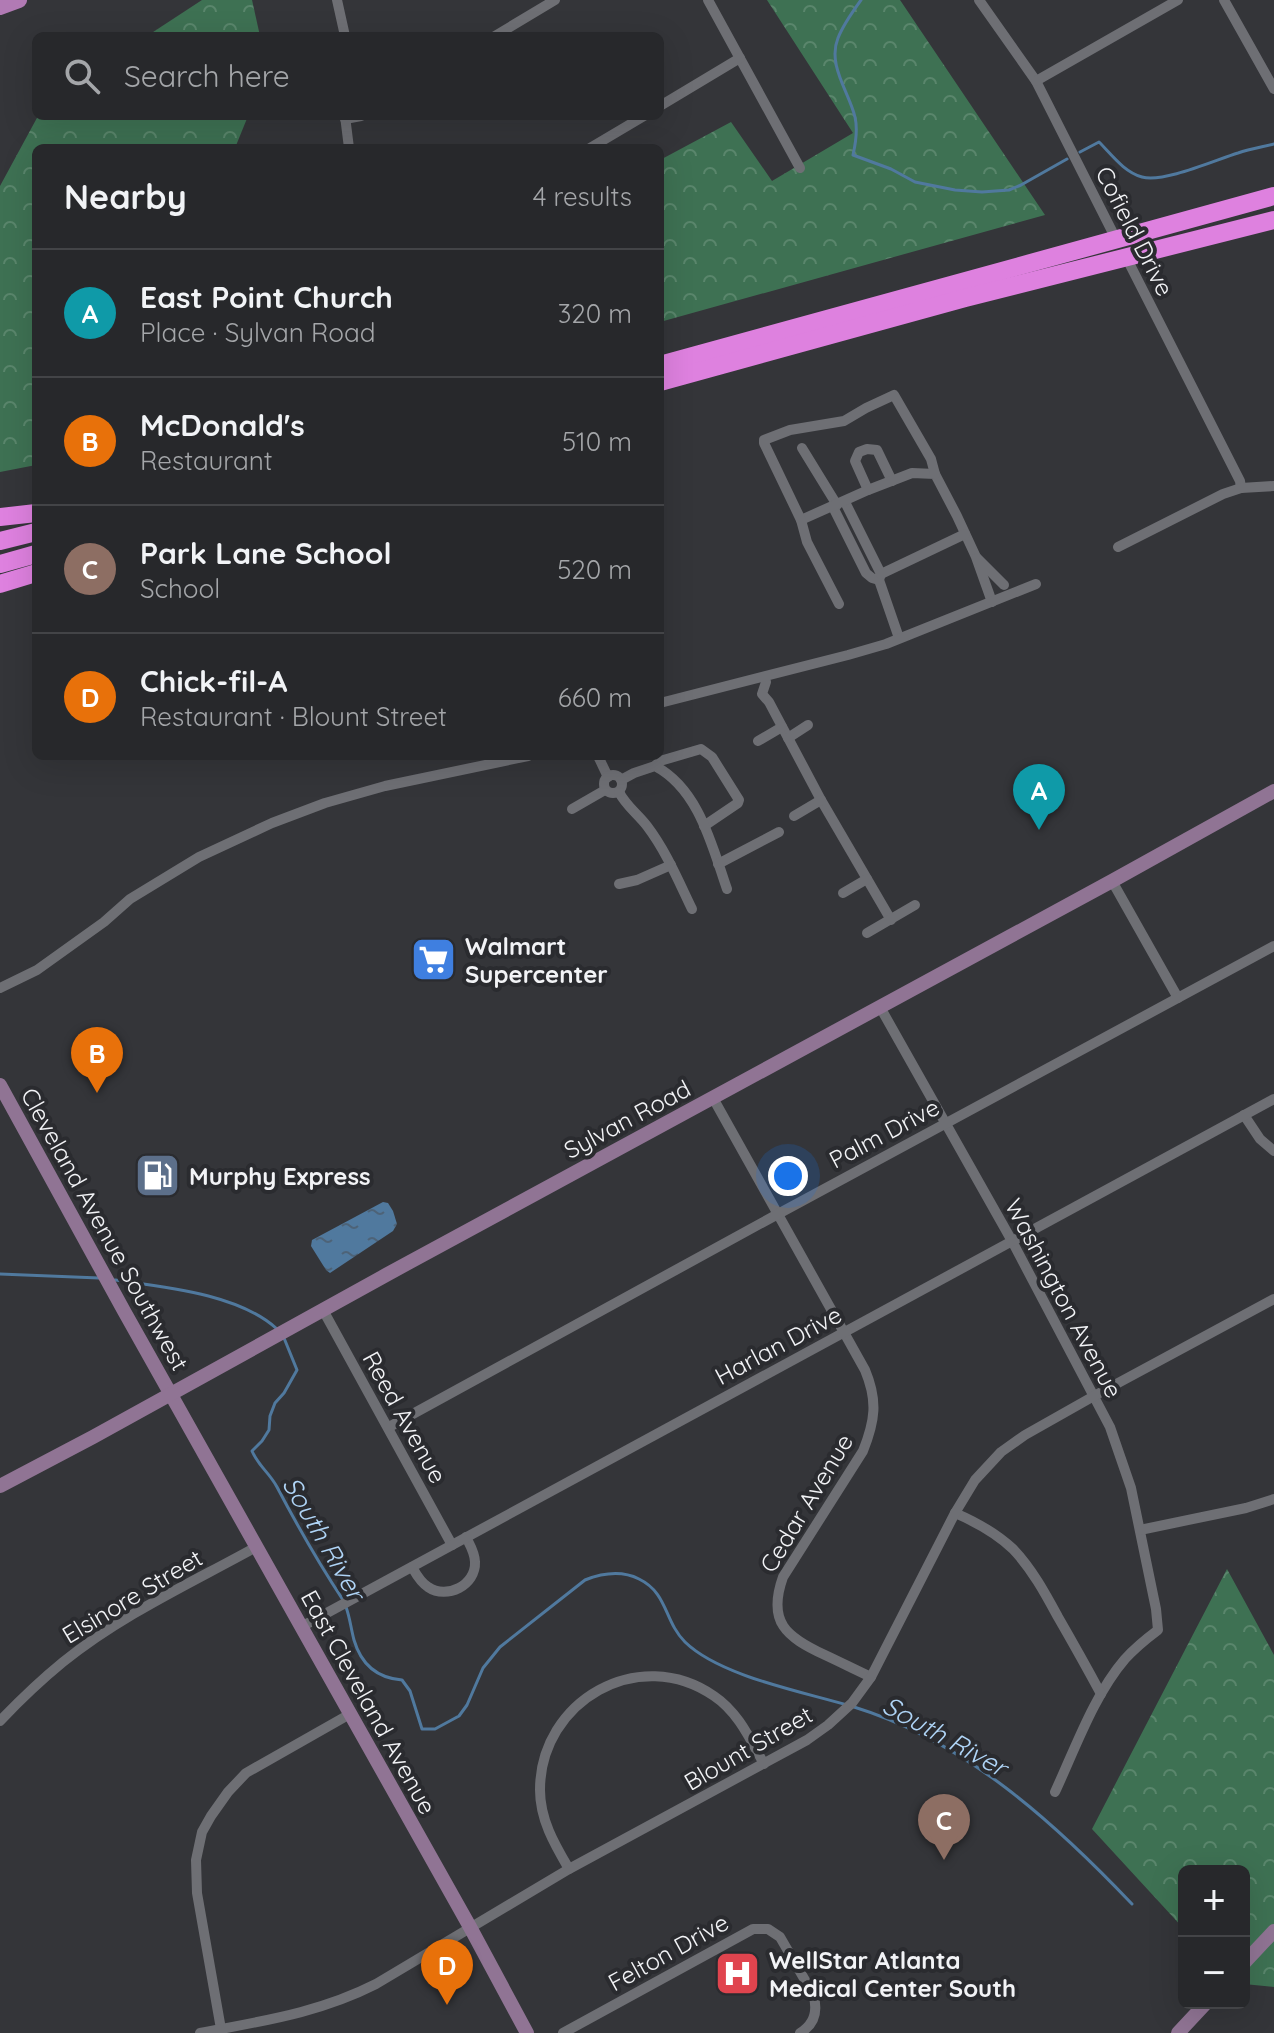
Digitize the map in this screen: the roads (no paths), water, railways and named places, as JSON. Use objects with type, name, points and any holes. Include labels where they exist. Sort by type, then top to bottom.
[{"type":"highway","points":[[664,364],[1274,196]]},
{"type":"highway","points":[[664,381],[965,298],[1274,220]]},
{"type":"highway","points":[[0,517],[32,513]]},
{"type":"highway","points":[[0,541],[32,533]]},
{"type":"highway","points":[[0,564],[32,555]]},
{"type":"highway","points":[[0,584],[32,574]]},
{"type":"main road","points":[[0,7],[19,0]]},
{"type":"main road","name":"Sylvan Road","points":[[0,1486],[1274,791]]},
{"type":"main road","name":"Cleveland Avenue Southwest","points":[[0,1085],[171,1394]]},
{"type":"main road","name":"East Cleveland Avenue","points":[[171,1394],[527,2033]]},
{"type":"main road","points":[[1250,1957],[1274,1931]]},
{"type":"main road","points":[[1178,2033],[1200,2009]]},
{"type":"street","points":[[337,0],[344,32]]},
{"type":"street","points":[[502,32],[555,0]]},
{"type":"street","points":[[708,0],[800,168]]},
{"type":"street","name":"Cofield Drive","points":[[979,0],[1036,81],[1241,488]]},
{"type":"street","points":[[1036,81],[1178,0]]},
{"type":"street","points":[[1224,0],[1274,89]]},
{"type":"street","points":[[664,104],[740,58]]},
{"type":"street","points":[[345,120],[348,144]]},
{"type":"street","points":[[597,144],[637,120]]},
{"type":"street","points":[[839,604],[807,542],[801,520],[764,443],[766,437],[790,430],[844,421],[894,395],[931,459],[935,474],[976,557],[992,602]]},
{"type":"street","points":[[802,448],[838,504],[866,573],[872,578],[880,577],[965,534]]},
{"type":"street","points":[[868,490],[855,461],[859,452],[877,450],[892,481]]},
{"type":"street","points":[[801,520],[912,473],[935,474]]},
{"type":"street","points":[[1118,547],[1223,494],[1241,488],[1274,486]]},
{"type":"street","points":[[976,557],[1004,585]]},
{"type":"street","points":[[880,577],[899,638]]},
{"type":"street","points":[[664,702],[766,679],[848,655],[1036,584]]},
{"type":"street","points":[[766,679],[773,694],[768,701],[891,920]]},
{"type":"street","points":[[758,741],[808,725]]},
{"type":"street","points":[[664,760],[701,749],[706,751],[739,800],[704,826]]},
{"type":"street","points":[[0,988],[37,970],[104,922],[130,899],[199,857],[272,823],[325,803],[385,786],[509,760]]},
{"type":"street","points":[[600,760],[608,777]]},
{"type":"street","points":[[605,790],[613,794],[634,773],[663,760]]},
{"type":"street","points":[[655,766],[670,774],[685,792],[704,826],[727,889]]},
{"type":"street","points":[[605,790],[608,777],[614,775],[623,802],[645,823],[666,853],[692,909]]},
{"type":"street","points":[[572,809],[605,790]]},
{"type":"street","points":[[794,816],[821,800]]},
{"type":"street","points":[[718,864],[779,832]]},
{"type":"street","points":[[619,884],[637,880],[671,865]]},
{"type":"street","points":[[843,893],[867,879]]},
{"type":"street","points":[[1112,881],[1178,998]]},
{"type":"street","points":[[867,933],[915,905]]},
{"type":"street","name":"Palm Drive","points":[[389,1427],[1274,946]]},
{"type":"street","name":"Washington Avenue","points":[[880,1007],[1012,1241],[1110,1427],[1122,1458],[1140,1530],[1158,1630],[1126,1658],[1101,1694]]},
{"type":"street","name":"Cedar Avenue","points":[[713,1098],[871,1385],[875,1406],[872,1429],[863,1451],[783,1577],[777,1605],[784,1627],[798,1643],[871,1677]]},
{"type":"street","name":"Harlan Drive","points":[[301,1627],[1274,1099]]},
{"type":"street","points":[[1244,1115],[1260,1139],[1274,1151]]},
{"type":"street","name":"Blount Street","points":[[200,2033],[305,2012],[344,2000],[569,1869],[805,1742],[852,1703],[871,1677],[955,1513],[975,1480],[1001,1452],[1094,1396],[1274,1299]]},
{"type":"street","name":"Reed Avenue","points":[[323,1310],[452,1545]]},
{"type":"street","points":[[1140,1530],[1246,1508],[1274,1499]]},
{"type":"street","points":[[955,1513],[994,1533],[1026,1563],[1101,1694],[1055,1792]]},
{"type":"street","points":[[412,1567],[430,1589],[444,1593],[457,1590],[469,1579],[475,1567],[466,1537]]},
{"type":"street","name":"Elsinore Street","points":[[0,1721],[28,1692],[91,1641],[256,1547]]},
{"type":"street","points":[[569,1869],[543,1818],[541,1768],[549,1743],[561,1721],[578,1703],[600,1689],[623,1680],[648,1676],[674,1678],[697,1686],[716,1697],[734,1714],[764,1764]]},
{"type":"street","points":[[221,2029],[197,1893],[196,1860],[202,1832],[228,1792],[246,1773],[350,1714]]},
{"type":"street","name":"Felton Drive","points":[[563,2033],[753,1929],[768,1929],[780,1937],[813,1994],[816,2003],[813,2028],[800,2033]]},
{"type":"water","points":[[383,1202],[388,1203],[393,1211],[397,1224],[393,1231],[330,1273],[326,1270],[311,1246],[312,1240]]},
{"type":"waterway","points":[[861,0],[843,28],[835,48],[837,68],[856,122],[853,155],[915,182],[982,192],[1009,190],[1067,159]]},
{"type":"waterway","points":[[1080,152],[1099,142],[1130,171],[1151,178],[1176,174],[1274,144]]},
{"type":"waterway","name":"South River","points":[[0,1274],[99,1278]]},
{"type":"waterway","name":"South River","points":[[115,1280],[178,1289],[222,1300],[261,1317],[277,1329]]},
{"type":"waterway","name":"South River","points":[[284,1338],[297,1370],[275,1403],[269,1430],[252,1451],[274,1482],[343,1600]]},
{"type":"waterway","name":"South River","points":[[346,1607],[361,1656],[378,1673],[402,1680],[410,1691],[422,1729],[435,1729],[459,1716],[483,1668],[500,1647],[585,1580],[612,1574],[626,1574],[648,1585],[661,1600],[678,1634],[700,1654],[762,1681],[847,1705]]},
{"type":"waterway","name":"South River","points":[[854,1707],[895,1722],[970,1763],[1039,1815],[1132,1904]]},
{"type":"place","name":"East Point Church","points":[[1039,830]]},
{"type":"place","name":"Walmart Supercenter","points":[[434,960]]},
{"type":"place","name":"McDonald's","points":[[97,1093]]},
{"type":"place","name":"Murphy Express","points":[[158,1176]]},
{"type":"place","name":"Park Lane School","points":[[944,1860]]},
{"type":"place","name":"WellStar Atlanta Medical Center South","points":[[738,1974]]},
{"type":"place","name":"Chick-fil-A","points":[[447,2005]]}]
